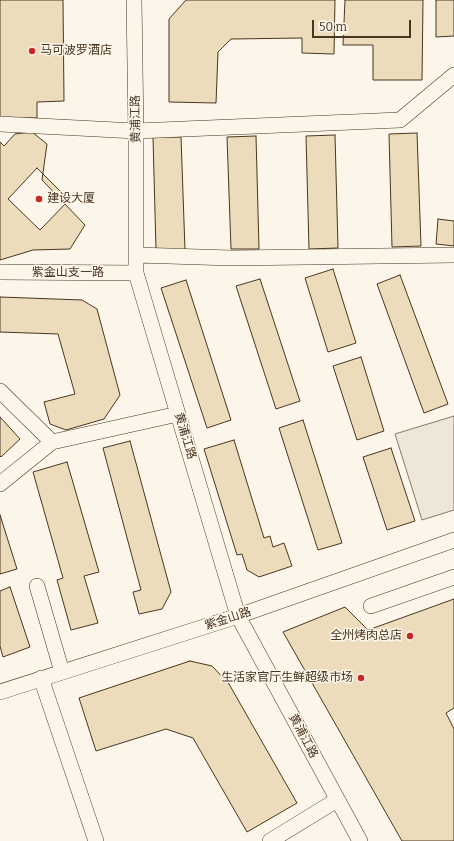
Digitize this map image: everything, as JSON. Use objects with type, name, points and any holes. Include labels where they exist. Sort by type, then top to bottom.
[{"type":"street","name":"黄浦江路","points":[[134,0],[136,273],[238,616],[360,841]]},
{"type":"street","points":[[0,124],[136,131],[400,120],[454,75]]},
{"type":"street","points":[[136,255],[232,258],[454,255]]},
{"type":"street","name":"紫金山支一路","points":[[0,272],[136,273]]},
{"type":"street","points":[[0,391],[52,442]]},
{"type":"street","points":[[0,484],[52,442],[178,414]]},
{"type":"street","name":"紫金山路","points":[[0,692],[238,616],[454,540]]},
{"type":"street","points":[[371,606],[454,578]]},
{"type":"street","points":[[37,586],[62,672]]},
{"type":"street","points":[[41,678],[91,840]]},
{"type":"street","points":[[270,841],[337,800]]},
{"type":"shaded area","points":[[454,416],[454,510],[422,520],[395,434]]},
{"type":"building","name":"马可波罗酒店","points":[[0,0],[63,0],[64,101],[37,102],[37,118],[0,118]]},
{"type":"building","points":[[186,0],[335,0],[334,54],[302,53],[302,38],[231,39],[218,52],[216,103],[169,102],[169,19]]},
{"type":"building","points":[[345,0],[423,0],[422,80],[373,80],[373,45],[343,45]]},
{"type":"building","points":[[436,0],[454,0],[454,36],[436,37]]},
{"type":"building","points":[[32,132],[47,144],[42,180],[85,225],[70,249],[33,250],[0,260],[0,142],[4,146],[15,134]]},
{"type":"building","points":[[417,133],[421,246],[392,247],[389,134]]},
{"type":"building","points":[[335,135],[338,248],[309,249],[306,136]]},
{"type":"building","points":[[256,136],[259,249],[231,249],[227,137]]},
{"type":"building","points":[[153,137],[181,137],[185,250],[156,250]]},
{"type":"building","name":"建设大厦","points":[[37,168],[69,200],[40,230],[8,199]]},
{"type":"building","points":[[438,219],[454,221],[454,246],[436,244]]},
{"type":"building","points":[[333,269],[356,343],[328,352],[305,278]]},
{"type":"building","points":[[400,275],[448,404],[424,413],[377,284]]},
{"type":"building","points":[[260,279],[300,401],[276,409],[236,286]]},
{"type":"building","points":[[186,280],[231,420],[207,428],[161,288]]},
{"type":"building","points":[[0,297],[82,300],[97,309],[120,395],[104,419],[66,430],[50,424],[44,402],[75,394],[58,334],[0,332]]},
{"type":"building","points":[[361,357],[384,431],[357,440],[333,366]]},
{"type":"building","points":[[0,417],[20,439],[1,457],[0,456]]},
{"type":"building","points":[[303,420],[342,543],[318,550],[279,428]]},
{"type":"building","points":[[234,440],[264,538],[270,536],[273,547],[284,543],[292,566],[259,577],[247,570],[242,554],[237,555],[204,449]]},
{"type":"building","points":[[130,441],[171,592],[162,609],[139,614],[133,592],[141,590],[103,448]]},
{"type":"building","points":[[391,448],[415,521],[387,530],[363,457]]},
{"type":"building","points":[[67,462],[99,572],[84,576],[98,623],[71,630],[57,580],[63,578],[33,472]]},
{"type":"building","points":[[0,515],[17,569],[0,574]]},
{"type":"building","points":[[10,587],[30,647],[3,657],[0,646],[0,591]]},
{"type":"building","points":[[454,599],[454,708],[446,713],[454,729],[454,841],[402,841],[283,632],[345,607],[368,630]]},
{"type":"building","points":[[190,661],[212,666],[229,684],[297,803],[247,832],[193,738],[166,729],[96,751],[79,698]]},
{"type":"place","name":"马可波罗酒店","points":[[32,51]]},
{"type":"place","name":"建设大厦","points":[[39,199]]},
{"type":"place","name":"全州烤肉总店","points":[[410,636]]},
{"type":"place","name":"生活家官厅生鲜超级市场","points":[[361,678]]}]
